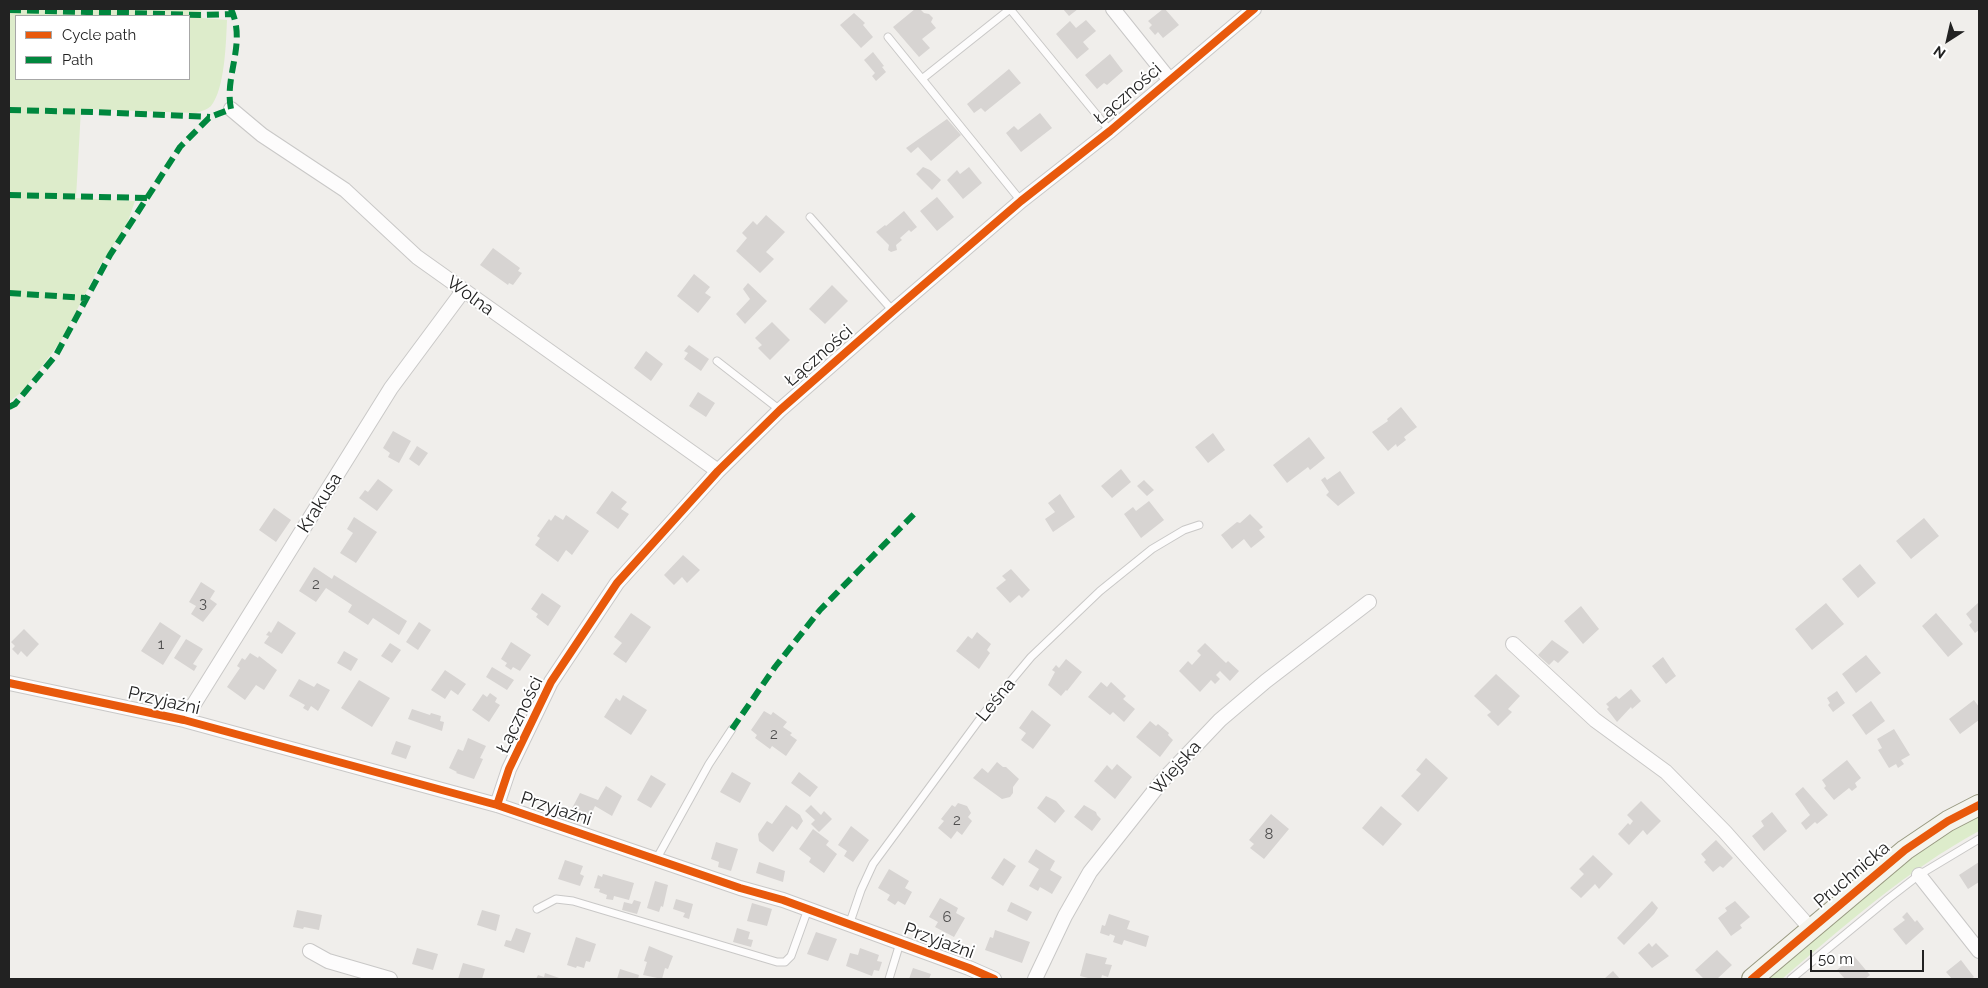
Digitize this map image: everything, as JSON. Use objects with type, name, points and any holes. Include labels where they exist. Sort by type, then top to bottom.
[{"type":"main road","name":"Pruchnicka","points":[[1752,979],[1905,850],[1948,821],[1979,805]]},
{"type":"street","points":[[1114,9],[1169,79]]},
{"type":"street","name":"Łączności","points":[[497,805],[509,769],[552,682],[617,583],[718,471],[780,410],[893,311],[1254,9]]},
{"type":"street","name":"Wolna","points":[[231,109],[262,135],[345,190],[417,257],[462,291],[718,471]]},
{"type":"street","name":"Krakusa","points":[[184,720],[391,388],[462,291]]},
{"type":"street","name":"Wiejska","points":[[1035,979],[1064,916],[1090,872],[1162,781],[1220,720],[1266,680],[1369,602]]},
{"type":"street","points":[[1512,644],[1595,720],[1666,772],[1725,832],[1811,929]]},
{"type":"street","name":"Przyjaźni","points":[[9,683],[184,720],[497,805],[808,910],[969,968],[994,979]]},
{"type":"street","points":[[1919,875],[1979,951]]},
{"type":"street","points":[[310,951],[328,961],[390,979]]},
{"type":"lane","points":[[922,79],[1010,9],[1110,131]]},
{"type":"lane","points":[[888,37],[1021,202]]},
{"type":"lane","points":[[810,217],[893,311]]},
{"type":"lane","points":[[717,361],[780,410]]},
{"type":"lane","name":"Leśna","points":[[850,925],[861,890],[873,864],[985,712],[1031,657],[1100,591],[1152,549],[1184,530],[1199,525]]},
{"type":"lane","points":[[657,858],[709,764],[732,729]]},
{"type":"lane","points":[[1791,979],[1919,875],[1979,839]]},
{"type":"lane","points":[[537,909],[556,899],[573,901],[777,962],[785,962],[791,956],[808,910]]},
{"type":"lane","points":[[889,979],[900,943]]},
{"type":"green space","points":[[9,9],[201,9],[202,18],[227,20],[222,77],[216,98],[208,108],[196,113],[81,109],[76,198],[135,201],[127,224],[99,267],[61,341],[23,391],[9,402]]},
{"type":"green space","points":[[1979,813],[1979,831],[1952,846],[1901,881],[1782,979],[1766,979],[1896,870],[1950,831]]},
{"type":"building","points":[[915,9],[920,9],[924,13],[929,14],[933,18],[931,22],[936,28],[922,39],[930,48],[919,57],[893,27]]},
{"type":"building","points":[[1063,9],[1078,9],[1069,16]]},
{"type":"building","points":[[1163,9],[1179,25],[1163,38],[1158,32],[1155,35],[1149,28],[1152,25],[1148,21]]},
{"type":"building","points":[[854,13],[865,23],[863,25],[873,37],[861,48],[840,25]]},
{"type":"building","points":[[1086,20],[1096,31],[1083,42],[1089,49],[1077,59],[1056,34],[1070,21],[1076,28]]},
{"type":"building","points":[[873,52],[884,66],[882,67],[886,72],[876,81],[872,76],[875,73],[864,60]]},
{"type":"building","points":[[1110,54],[1123,71],[1107,85],[1104,83],[1097,89],[1085,75]]},
{"type":"building","points":[[1009,69],[1021,83],[985,112],[981,108],[974,113],[967,104]]},
{"type":"building","points":[[1040,113],[1052,128],[1021,152],[1006,133],[1014,126],[1018,130]]},
{"type":"building","points":[[947,119],[961,135],[931,161],[918,147],[911,153],[906,148]]},
{"type":"building","points":[[923,167],[930,170],[941,180],[932,190],[916,174]]},
{"type":"building","points":[[969,167],[982,183],[963,199],[947,180],[957,170],[960,174]]},
{"type":"building","points":[[937,197],[954,217],[937,231],[920,211]]},
{"type":"building","points":[[904,211],[917,227],[911,232],[909,230],[900,238],[902,240],[896,245],[897,250],[891,252],[888,250],[889,245],[876,232]]},
{"type":"building","points":[[766,215],[785,232],[766,252],[774,259],[760,273],[736,251],[747,238],[742,233],[753,221],[757,225]]},
{"type":"building","points":[[493,248],[520,268],[518,271],[522,273],[513,285],[509,283],[508,285],[480,265]]},
{"type":"building","points":[[694,274],[710,287],[705,293],[711,297],[698,313],[677,296]]},
{"type":"building","points":[[748,283],[767,301],[745,324],[736,314],[750,299],[743,289]]},
{"type":"building","points":[[832,285],[848,301],[825,324],[809,309]]},
{"type":"building","points":[[772,322],[790,340],[770,360],[758,348],[762,345],[755,338]]},
{"type":"building","points":[[689,345],[709,359],[701,371],[684,359],[688,353],[684,351]]},
{"type":"building","points":[[646,351],[663,364],[651,381],[634,368]]},
{"type":"building","points":[[698,392],[715,403],[706,417],[689,406]]},
{"type":"building","points":[[1401,407],[1417,427],[1404,437],[1406,440],[1397,447],[1396,444],[1388,451],[1372,432],[1388,421],[1387,419]]},
{"type":"building","points":[[393,431],[411,441],[399,463],[388,457],[390,453],[383,448]]},
{"type":"building","points":[[1213,433],[1225,450],[1208,463],[1195,447]]},
{"type":"building","points":[[1309,437],[1325,458],[1310,470],[1308,467],[1287,483],[1273,465]]},
{"type":"building","points":[[417,446],[428,453],[419,466],[409,459]]},
{"type":"building","points":[[1121,469],[1131,482],[1112,498],[1101,486]]},
{"type":"building","points":[[1340,471],[1355,493],[1338,506],[1326,495],[1329,492],[1321,480],[1325,477],[1327,480]]},
{"type":"building","points":[[378,479],[393,490],[377,511],[359,498],[365,490],[368,492]]},
{"type":"building","points":[[1144,480],[1154,490],[1147,496],[1137,486]]},
{"type":"building","points":[[612,491],[627,502],[621,509],[629,514],[618,529],[596,513]]},
{"type":"building","points":[[1060,494],[1075,517],[1053,532],[1045,519],[1055,512],[1048,503]]},
{"type":"building","points":[[1149,501],[1164,520],[1141,538],[1124,514],[1133,507],[1136,511]]},
{"type":"building","points":[[274,508],[291,520],[276,542],[259,530]]},
{"type":"building","points":[[1250,514],[1263,527],[1259,530],[1265,537],[1251,548],[1244,539],[1232,549],[1221,535]]},
{"type":"building","points":[[555,515],[563,520],[566,515],[589,531],[572,555],[566,550],[558,562],[535,545],[540,538],[537,536],[549,519],[551,521]]},
{"type":"building","points":[[354,517],[377,532],[356,563],[340,553],[353,533],[347,529]]},
{"type":"building","points":[[1924,518],[1939,536],[1911,559],[1896,541]]},
{"type":"building","points":[[683,555],[700,570],[687,583],[682,577],[674,585],[664,575]]},
{"type":"building","points":[[1860,564],[1876,583],[1858,598],[1842,579]]},
{"type":"building","points":[[314,567],[332,579],[334,575],[407,621],[399,635],[373,618],[368,625],[348,612],[352,605],[326,588],[316,602],[299,591]]},
{"type":"building","points":[[1011,569],[1030,590],[1022,598],[1019,595],[1010,603],[996,588],[1006,580],[1002,576]]},
{"type":"building","points":[[201,582],[215,591],[210,599],[217,604],[203,622],[191,614],[196,606],[189,602]]},
{"type":"building","points":[[542,593],[561,606],[548,626],[536,617],[538,614],[531,609]]},
{"type":"building","points":[[1979,602],[1979,630],[1975,633],[1969,625],[1972,622],[1966,614]]},
{"type":"building","points":[[1826,603],[1844,624],[1812,650],[1795,629]]},
{"type":"building","points":[[1581,606],[1599,629],[1583,644],[1564,621]]},
{"type":"building","points":[[631,613],[651,627],[626,663],[613,654],[622,643],[614,637]]},
{"type":"building","points":[[1936,613],[1963,644],[1948,657],[1922,626]]},
{"type":"building","points":[[278,621],[296,633],[282,654],[264,643],[269,636],[266,635],[269,631],[271,633]]},
{"type":"building","points":[[160,622],[181,636],[163,665],[141,651]]},
{"type":"building","points":[[419,622],[431,630],[418,650],[406,642]]},
{"type":"building","points":[[24,629],[39,644],[27,657],[21,651],[18,655],[12,649],[15,646],[11,642]]},
{"type":"building","points":[[977,632],[991,644],[987,650],[990,653],[979,669],[956,651],[968,636],[972,639]]},
{"type":"building","points":[[186,639],[203,649],[193,664],[197,666],[194,671],[174,658]]},
{"type":"building","points":[[1552,640],[1569,652],[1558,663],[1554,660],[1549,665],[1538,655]]},
{"type":"building","points":[[511,642],[531,655],[520,671],[513,667],[511,670],[505,666],[507,663],[501,659]]},
{"type":"building","points":[[390,643],[401,650],[392,663],[381,656]]},
{"type":"building","points":[[1205,643],[1226,663],[1228,661],[1239,671],[1230,681],[1220,671],[1216,675],[1220,679],[1215,684],[1211,680],[1200,692],[1179,671],[1188,661],[1192,665],[1201,655],[1197,651]]},
{"type":"building","points":[[344,651],[358,659],[351,671],[337,663]]},
{"type":"building","points":[[250,653],[258,658],[259,656],[277,670],[264,690],[256,685],[245,700],[227,687],[240,668],[237,666],[242,658],[245,660]]},
{"type":"building","points":[[1866,655],[1881,673],[1856,693],[1842,674]]},
{"type":"building","points":[[1663,657],[1676,676],[1666,684],[1652,666]]},
{"type":"building","points":[[1066,659],[1082,672],[1061,696],[1048,685],[1055,672],[1052,670],[1056,665],[1059,668]]},
{"type":"building","points":[[492,667],[514,680],[507,690],[486,677]]},
{"type":"building","points":[[445,670],[466,684],[458,695],[451,690],[445,699],[431,690]]},
{"type":"building","points":[[1496,674],[1520,696],[1508,709],[1512,712],[1498,726],[1487,715],[1491,712],[1474,696]]},
{"type":"building","points":[[299,679],[314,687],[317,683],[330,690],[318,711],[311,706],[308,711],[303,708],[305,705],[289,696]]},
{"type":"building","points":[[359,680],[390,698],[372,727],[341,708]]},
{"type":"building","points":[[1101,682],[1107,687],[1111,682],[1126,696],[1123,699],[1135,709],[1124,722],[1113,712],[1110,715],[1088,697]]},
{"type":"building","points":[[1631,689],[1641,701],[1632,709],[1631,707],[1617,722],[1607,709],[1609,707],[1606,704],[1616,696],[1619,699]]},
{"type":"building","points":[[1837,691],[1845,703],[1833,712],[1828,705],[1830,703],[1827,698]]},
{"type":"building","points":[[490,693],[497,698],[495,702],[500,705],[489,722],[472,710],[483,694],[487,697]]},
{"type":"building","points":[[623,695],[647,710],[631,735],[604,717],[616,698],[620,701]]},
{"type":"building","points":[[1974,700],[1979,707],[1979,720],[1960,734],[1949,719]]},
{"type":"building","points":[[1871,701],[1885,721],[1866,735],[1852,715]]},
{"type":"building","points":[[412,709],[430,715],[431,713],[441,716],[440,721],[444,722],[442,731],[408,719]]},
{"type":"building","points":[[1032,710],[1051,725],[1033,749],[1021,740],[1026,733],[1019,728]]},
{"type":"building","points":[[764,711],[771,715],[773,712],[787,722],[783,727],[792,733],[790,735],[797,740],[786,756],[772,746],[770,749],[755,738],[757,735],[751,730]]},
{"type":"building","points":[[1150,721],[1156,726],[1158,724],[1169,733],[1168,735],[1173,740],[1160,757],[1136,737]]},
{"type":"building","points":[[1894,729],[1910,755],[1901,760],[1904,764],[1898,768],[1896,764],[1889,768],[1878,750],[1882,748],[1877,739]]},
{"type":"building","points":[[468,738],[486,746],[480,758],[483,759],[474,779],[456,773],[449,768],[458,749],[463,751]]},
{"type":"building","points":[[396,741],[411,746],[406,759],[391,754]]},
{"type":"building","points":[[1426,758],[1448,778],[1418,812],[1401,796],[1421,774],[1416,770]]},
{"type":"building","points":[[1847,760],[1861,778],[1855,783],[1857,787],[1852,791],[1849,788],[1834,800],[1824,788],[1826,786],[1822,780]]},
{"type":"building","points":[[997,762],[1006,767],[1019,779],[1013,787],[1013,793],[1010,797],[1002,799],[973,778],[982,768],[988,773]]},
{"type":"building","points":[[1117,764],[1132,777],[1115,799],[1094,781],[1107,765],[1112,770]]},
{"type":"building","points":[[732,772],[751,783],[740,803],[720,792]]},
{"type":"building","points":[[799,772],[818,787],[810,797],[791,783]]},
{"type":"building","points":[[651,775],[666,784],[651,808],[637,800]]},
{"type":"building","points":[[606,786],[622,796],[612,816],[595,806],[587,823],[574,817],[572,821],[567,818],[580,793],[598,800]]},
{"type":"building","points":[[1803,787],[1828,815],[1817,824],[1815,822],[1806,830],[1801,823],[1810,815],[1795,794]]},
{"type":"building","points":[[1046,796],[1056,801],[1065,811],[1055,823],[1037,808]]},
{"type":"building","points":[[1641,801],[1661,821],[1647,835],[1643,830],[1629,845],[1618,834],[1628,823],[1630,825],[1633,821],[1627,815]]},
{"type":"building","points":[[958,803],[967,806],[971,813],[968,817],[972,821],[962,835],[957,831],[951,839],[938,828],[944,821],[941,819],[952,805],[955,807]]},
{"type":"building","points":[[786,805],[800,815],[803,821],[797,830],[792,826],[773,852],[759,841],[758,834],[767,821],[772,824]]},
{"type":"building","points":[[811,805],[821,815],[824,811],[832,819],[819,832],[811,824],[815,820],[805,811]]},
{"type":"building","points":[[1084,805],[1096,812],[1101,819],[1092,831],[1074,817]]},
{"type":"building","points":[[1381,806],[1402,824],[1383,846],[1362,828]]},
{"type":"building","points":[[1772,812],[1787,831],[1764,851],[1752,836],[1764,826],[1761,821]]},
{"type":"building","points":[[1271,814],[1289,829],[1264,859],[1250,848],[1254,844],[1249,840]]},
{"type":"building","points":[[851,826],[869,840],[853,862],[844,856],[847,851],[838,845]]},
{"type":"building","points":[[813,829],[829,841],[826,845],[837,854],[824,873],[809,862],[811,858],[799,849]]},
{"type":"building","points":[[1716,840],[1733,858],[1723,868],[1720,866],[1713,872],[1704,862],[1706,860],[1701,854]]},
{"type":"building","points":[[716,842],[738,849],[731,871],[718,867],[719,862],[711,859]]},
{"type":"building","points":[[1036,849],[1055,861],[1050,870],[1062,877],[1052,894],[1040,887],[1038,891],[1029,886],[1039,869],[1028,862]]},
{"type":"building","points":[[1593,855],[1613,874],[1599,889],[1595,884],[1581,898],[1570,888],[1584,874],[1579,869]]},
{"type":"building","points":[[1004,858],[1016,866],[1003,886],[991,878]]},
{"type":"building","points":[[565,860],[583,866],[580,874],[584,876],[580,886],[558,879]]},
{"type":"building","points":[[759,862],[785,871],[783,882],[756,873]]},
{"type":"building","points":[[1979,862],[1979,882],[1968,889],[1959,875]]},
{"type":"building","points":[[889,869],[909,881],[905,888],[912,892],[905,905],[898,901],[895,905],[887,900],[890,895],[878,888]]},
{"type":"building","points":[[603,874],[634,883],[629,900],[614,896],[613,900],[606,899],[607,895],[599,892],[600,889],[594,888],[598,875],[602,877]]},
{"type":"building","points":[[655,881],[668,885],[663,907],[661,906],[659,912],[647,908]]},
{"type":"building","points":[[940,898],[958,908],[956,913],[965,918],[954,937],[935,927],[938,922],[929,917]]},
{"type":"building","points":[[676,899],[693,904],[689,919],[683,917],[685,913],[673,909]]},
{"type":"building","points":[[634,900],[641,902],[637,914],[622,910],[624,902],[632,904]]},
{"type":"building","points":[[1652,901],[1658,908],[1624,945],[1617,938]]},
{"type":"building","points":[[1735,901],[1750,917],[1740,925],[1742,928],[1731,936],[1718,918],[1727,911],[1725,908]]},
{"type":"building","points":[[1011,902],[1032,912],[1027,921],[1007,911]]},
{"type":"building","points":[[752,903],[772,909],[767,926],[747,921]]},
{"type":"building","points":[[297,910],[322,915],[319,930],[293,927]]},
{"type":"building","points":[[482,910],[500,915],[496,931],[477,925]]},
{"type":"building","points":[[1907,912],[1924,929],[1906,945],[1893,929],[1905,920],[1902,917]]},
{"type":"building","points":[[1109,914],[1130,921],[1127,929],[1149,936],[1146,947],[1124,940],[1122,945],[1113,942],[1115,936],[1100,933],[1102,925],[1105,926]]},
{"type":"building","points":[[516,928],[531,933],[524,953],[504,946],[506,940],[511,941]]},
{"type":"building","points":[[737,928],[750,932],[748,939],[753,940],[751,947],[733,942]]},
{"type":"building","points":[[995,930],[1030,942],[1022,963],[985,950],[990,937],[993,938]]},
{"type":"building","points":[[816,932],[837,939],[828,961],[807,954]]},
{"type":"building","points":[[576,937],[596,944],[590,962],[586,961],[584,968],[567,965]]},
{"type":"building","points":[[1649,943],[1652,947],[1656,943],[1669,956],[1652,968],[1638,953]]},
{"type":"building","points":[[649,946],[673,956],[668,969],[665,968],[662,979],[643,975],[647,962],[644,961]]},
{"type":"building","points":[[417,948],[438,954],[433,970],[412,964]]},
{"type":"building","points":[[860,948],[879,955],[877,961],[882,962],[879,971],[874,970],[872,976],[846,966],[850,953],[858,955]]},
{"type":"building","points":[[1717,950],[1732,965],[1717,979],[1704,979],[1695,970]]},
{"type":"building","points":[[1086,953],[1107,958],[1105,964],[1112,965],[1108,977],[1102,975],[1101,979],[1092,979],[1080,976]]},
{"type":"building","points":[[1854,956],[1870,975],[1865,979],[1845,979],[1837,970]]},
{"type":"building","points":[[1961,960],[1974,977],[1971,979],[1952,979],[1946,972]]},
{"type":"building","points":[[463,963],[485,969],[482,979],[458,979]]},
{"type":"building","points":[[913,968],[931,974],[929,979],[909,979]]},
{"type":"building","points":[[620,969],[639,975],[638,979],[617,979]]},
{"type":"building","points":[[1613,971],[1620,979],[1604,979]]},
{"type":"building","points":[[545,973],[562,979],[536,979],[538,975],[544,977]]},
{"type":"marked path","points":[[9,407],[15,404],[56,355],[110,255],[180,147],[210,117],[231,109],[230,84],[237,35],[231,9]]},
{"type":"marked path","points":[[9,10],[202,15],[234,14]]},
{"type":"marked path","points":[[9,110],[210,117]]},
{"type":"marked path","points":[[9,195],[148,198]]},
{"type":"marked path","points":[[9,293],[86,298]]},
{"type":"marked path","points":[[732,729],[775,667],[820,610],[915,513]]},
{"type":"cycle path","points":[[497,805],[509,769],[551,682],[617,583],[718,471],[780,410],[893,311],[1021,201],[1110,131],[1254,9]]},
{"type":"cycle path","points":[[9,683],[184,720],[497,805],[740,888],[783,900],[969,968],[994,979]]},
{"type":"cycle path","points":[[1752,979],[1905,850],[1948,821],[1979,805]]}]
